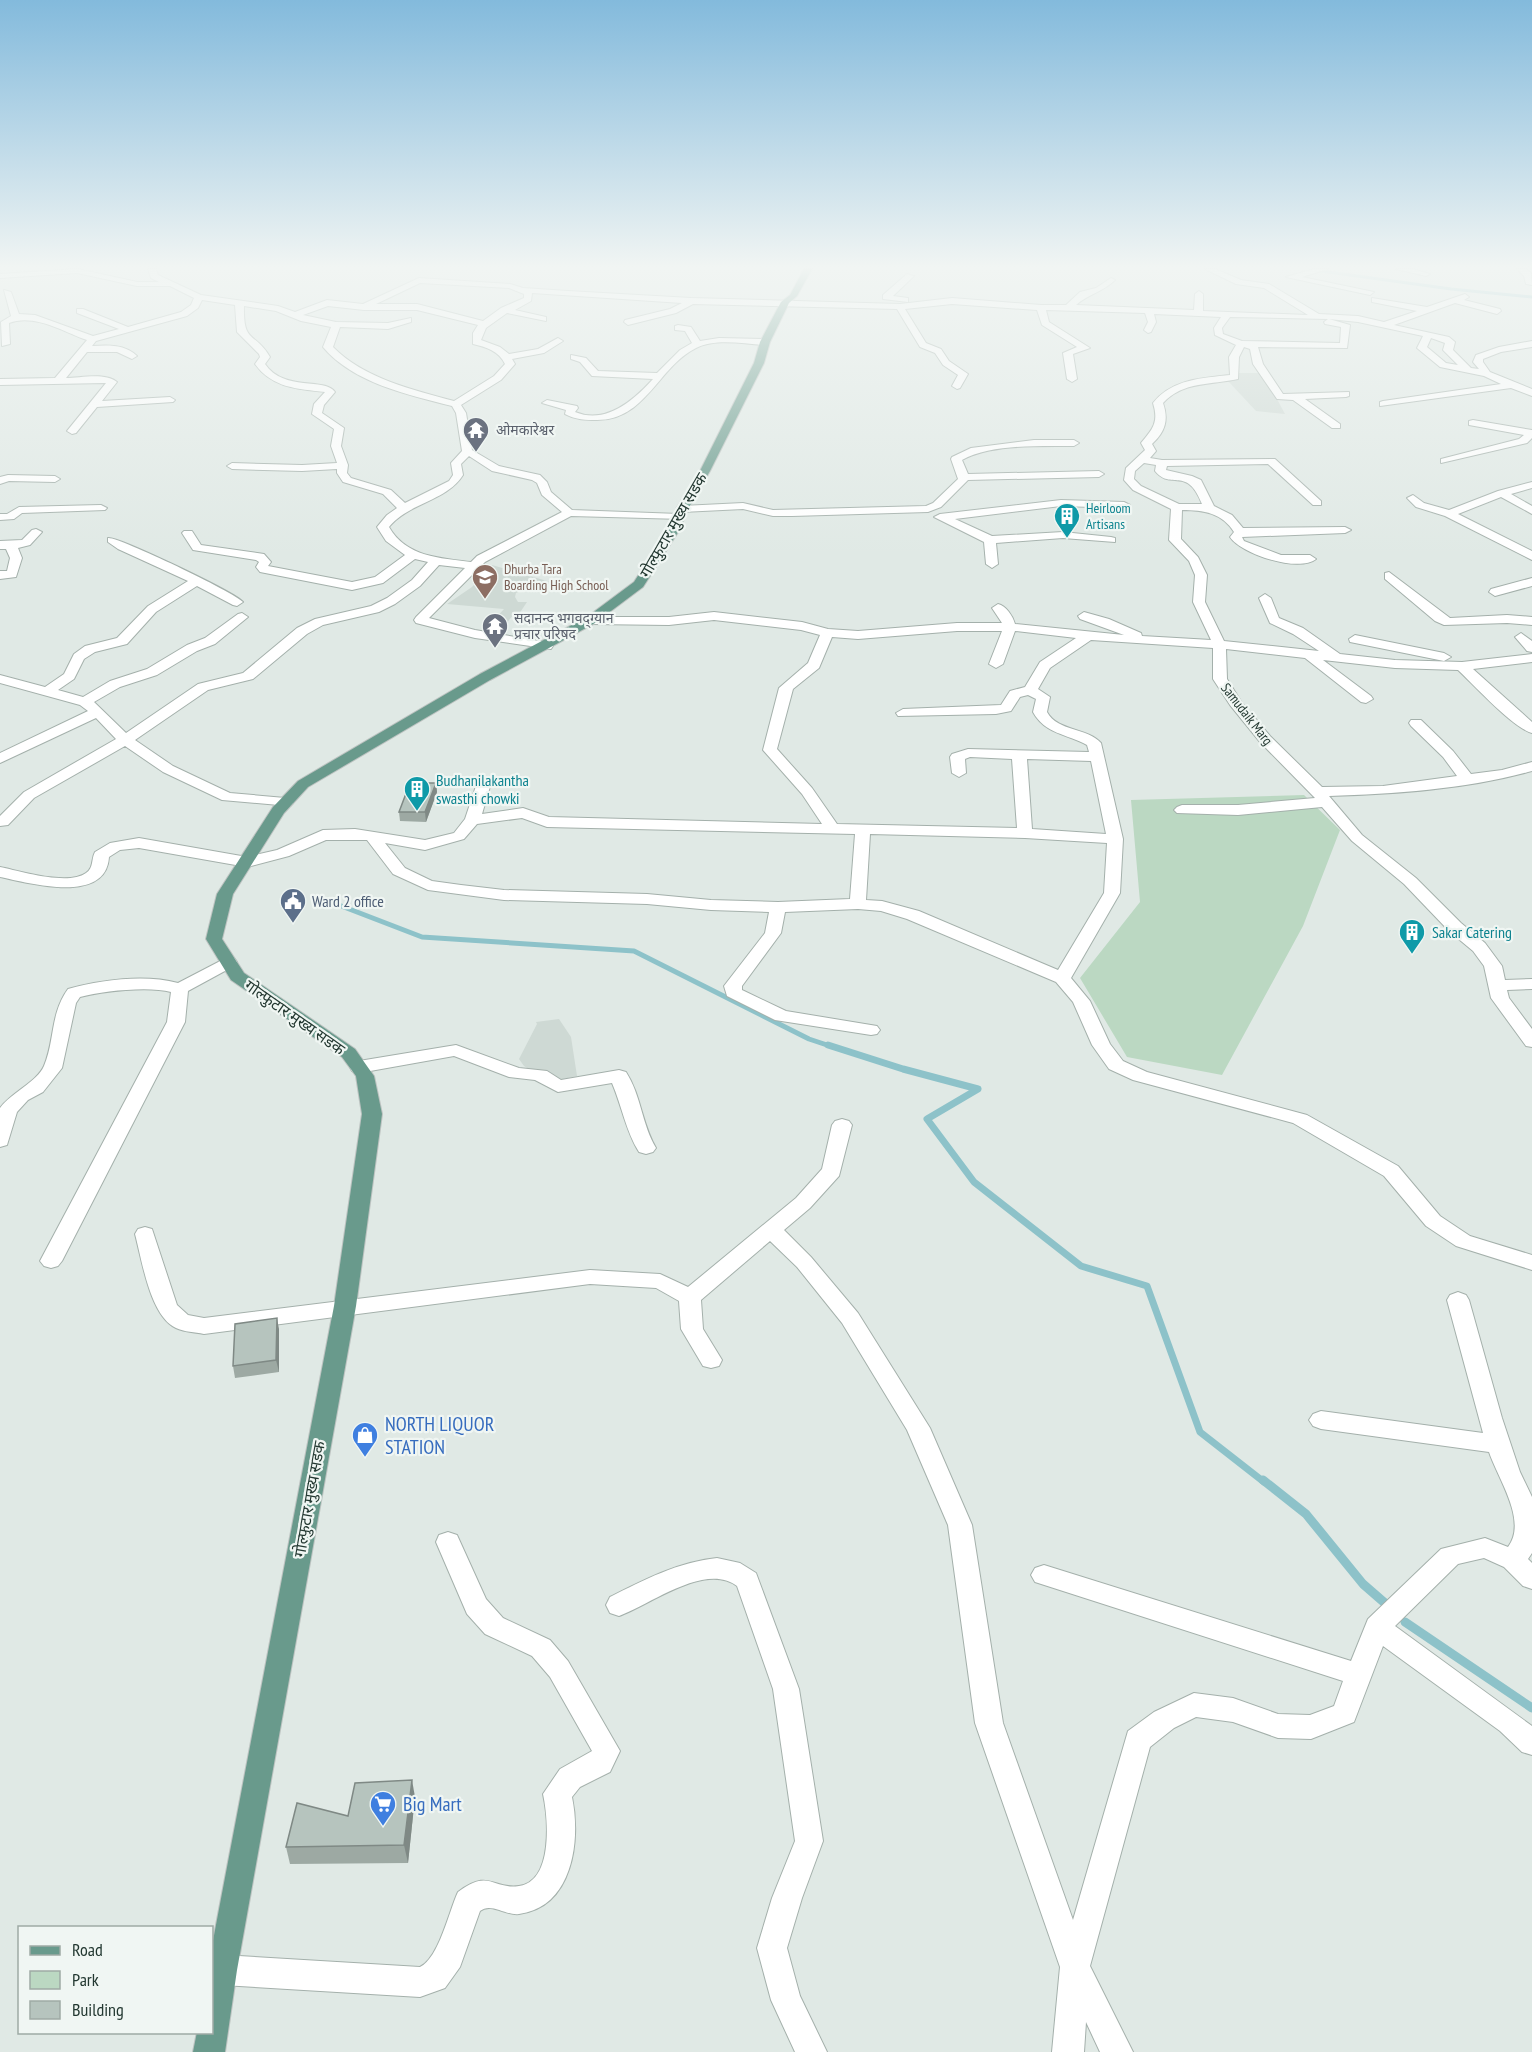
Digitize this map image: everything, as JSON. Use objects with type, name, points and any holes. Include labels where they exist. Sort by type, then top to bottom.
[{"type":"main road","name":"गोल्फुटार मुख्य सडक","points":[[213,2027],[345,1306],[372,1114],[365,1076],[349,1053],[237,976],[214,939],[225,894],[285,803],[303,784],[485,677],[591,620],[639,584],[705,471],[758,365]]},
{"type":"main road","name":"गोल्फुटार मुख्य सडक","points":[[209,2052],[212,2034]]},
{"type":"street","points":[[58,381],[72,365]]},
{"type":"street","points":[[260,365],[262,369],[287,384],[328,389],[330,392],[319,404],[317,414],[339,428],[336,446],[343,465],[342,473],[347,480],[387,492],[404,508]]},
{"type":"street","points":[[350,365],[372,378],[419,395],[456,404],[462,413],[467,452],[456,464],[458,475],[453,483],[404,508],[384,527],[386,534],[412,555],[473,566]]},
{"type":"street","points":[[456,404],[465,395],[482,390],[509,365]]},
{"type":"street","points":[[588,365],[595,374],[660,376]]},
{"type":"street","points":[[547,403],[570,406],[573,408],[569,412],[574,416],[609,417],[620,414],[643,395],[668,365]]},
{"type":"street","points":[[949,365],[963,374],[957,386]]},
{"type":"street","points":[[1070,365],[1072,379]]},
{"type":"street","points":[[1234,365],[1235,377],[1192,383],[1164,395],[1158,403],[1162,414],[1162,425],[1156,435],[1146,443],[1151,452],[1130,470],[1129,480],[1137,488],[1177,507],[1208,506],[1230,519],[1240,532]]},
{"type":"street","points":[[1259,365],[1280,397],[1346,394]]},
{"type":"street","points":[[1443,365],[1487,374],[1532,393]]},
{"type":"street","points":[[1462,365],[1467,370]]},
{"type":"street","points":[[1480,365],[1487,374]]},
{"type":"street","points":[[0,382],[108,380],[111,382],[72,431]]},
{"type":"street","points":[[1383,404],[1414,395],[1512,385]]},
{"type":"street","points":[[1295,397],[1336,426]]},
{"type":"street","points":[[93,404],[170,400]]},
{"type":"street","points":[[1473,423],[1507,427],[1531,433]]},
{"type":"street","points":[[1445,461],[1523,441],[1531,433]]},
{"type":"street","points":[[964,477],[956,459],[971,451],[1034,443],[1074,443]]},
{"type":"street","points":[[467,452],[477,456],[496,470],[536,477],[542,482],[546,494],[569,513]]},
{"type":"street","points":[[1143,460],[1162,463],[1271,461],[1317,503]]},
{"type":"street","points":[[1162,463],[1160,471],[1163,474],[1195,480],[1201,487],[1208,506]]},
{"type":"street","points":[[232,466],[274,465],[294,470],[323,469],[343,465]]},
{"type":"street","points":[[546,646],[475,634],[420,620],[481,558],[569,513],[680,513],[743,507],[773,513],[928,509],[937,505],[964,477],[1099,474]]},
{"type":"street","points":[[0,481],[8,478],[55,479]]},
{"type":"street","points":[[1449,514],[1502,493],[1532,485]]},
{"type":"street","points":[[1502,493],[1532,511]]},
{"type":"street","points":[[1413,498],[1420,505],[1449,514],[1532,556]]},
{"type":"street","points":[[942,518],[1006,508],[1061,503],[1124,506]]},
{"type":"street","name":"Samudaik Marg","points":[[1177,507],[1175,540],[1194,560],[1201,575],[1199,602],[1219,644],[1220,679],[1237,705],[1264,739],[1322,797],[1357,838],[1410,881],[1455,927],[1479,947],[1493,966],[1500,998],[1532,1042]]},
{"type":"street","points":[[0,517],[10,517],[20,510],[100,508]]},
{"type":"street","points":[[928,509],[990,540],[1063,535],[1111,540]]},
{"type":"street","points":[[1240,532],[1346,530]]},
{"type":"street","points":[[1240,532],[1236,537],[1240,543],[1259,553],[1278,559],[1310,560]]},
{"type":"street","points":[[188,533],[197,548],[260,557],[265,562],[262,567],[264,569],[351,586],[379,580],[412,555]]},
{"type":"street","points":[[5,546],[40,538]]},
{"type":"street","points":[[112,540],[127,550],[183,571],[237,602]]},
{"type":"street","points":[[990,540],[992,564]]},
{"type":"street","points":[[0,575],[12,573],[16,558],[5,546]]},
{"type":"street","points":[[3,822],[29,795],[125,740],[203,687],[248,676],[302,631],[319,622],[375,609],[391,601],[416,583],[437,560]]},
{"type":"street","points":[[1389,576],[1448,622],[1507,619],[1532,621]]},
{"type":"street","points":[[47,692],[69,675],[79,657],[90,649],[122,641],[152,609],[197,580]]},
{"type":"street","points":[[1495,592],[1532,582]]},
{"type":"street","points":[[1265,598],[1274,620],[1306,636],[1340,659]]},
{"type":"street","points":[[996,664],[1010,627],[1007,618],[998,608]]},
{"type":"street","points":[[591,620],[669,621],[714,616],[802,626],[827,633],[858,635],[957,627],[1010,627],[1143,640],[1219,644],[1395,664],[1462,666],[1532,658]]},
{"type":"street","points":[[1084,616],[1119,627],[1143,640]]},
{"type":"street","points":[[85,702],[115,684],[152,672],[192,648],[210,641],[242,617]]},
{"type":"street","points":[[827,633],[814,665],[786,688],[770,750],[807,791],[833,829]]},
{"type":"street","points":[[1030,690],[1045,665],[1089,635]]},
{"type":"street","points":[[1521,637],[1532,648]]},
{"type":"street","points":[[1355,639],[1478,664]]},
{"type":"street","points":[[1309,656],[1366,699]]},
{"type":"street","points":[[1514,660],[1532,669]]},
{"type":"street","points":[[1462,666],[1508,710],[1532,729]]},
{"type":"street","points":[[0,679],[85,702],[125,740],[168,769],[226,797],[285,803]]},
{"type":"street","points":[[903,714],[996,710],[1006,708],[1015,694],[1030,690],[1043,697],[1040,712],[1047,723],[1084,736],[1094,743],[1115,840],[1112,893],[1062,978]]},
{"type":"street","points":[[1508,710],[1532,712]]},
{"type":"street","points":[[0,759],[98,712]]},
{"type":"street","points":[[1416,723],[1448,754],[1466,777]]},
{"type":"street","points":[[959,773],[957,757],[962,754],[1097,757]]},
{"type":"street","points":[[1019,755],[1025,833]]},
{"type":"street","points":[[1182,810],[1238,810],[1466,777],[1503,774],[1532,766]]},
{"type":"street","points":[[0,872],[68,884],[87,880],[99,869],[101,855],[116,846],[140,843],[247,862],[283,854],[323,835],[355,834],[425,845],[459,836],[472,820],[484,783]]},
{"type":"street","points":[[472,820],[523,813],[547,822],[1025,833],[1115,840]]},
{"type":"street","points":[[858,904],[863,830]]},
{"type":"street","points":[[372,837],[399,871],[428,885],[504,895],[778,907],[858,904],[882,906],[913,915],[1062,978],[1081,1001],[1101,1045],[1116,1065],[1140,1076],[1300,1119],[1390,1170],[1433,1221],[1463,1241],[1532,1263]]},
{"type":"street","points":[[778,907],[773,933],[733,986],[733,992],[781,1016],[871,1030]]},
{"type":"street","points":[[0,1141],[8,1110],[21,1096],[36,1088],[53,1068],[67,1003],[74,993],[89,989],[162,984],[180,989],[228,962]]},
{"type":"street","points":[[1496,985],[1532,984]]},
{"type":"street","points":[[51,1261],[176,1022],[180,989]]},
{"type":"street","points":[[359,1067],[456,1050],[516,1073],[540,1075],[558,1086],[619,1076],[634,1113],[639,1136],[646,1148]]},
{"type":"street","points":[[690,1297],[803,1203],[832,1171],[842,1125]]},
{"type":"street","points":[[770,1229],[804,1262],[850,1318],[918,1428],[960,1525],[989,1723],[1075,1967],[1117,2052]]},
{"type":"street","points":[[145,1234],[167,1309],[183,1322],[204,1326],[345,1306],[590,1277],[660,1281],[690,1297]]},
{"type":"street","points":[[690,1297],[692,1329],[711,1360]]},
{"type":"street","points":[[1068,2052],[1075,1967],[1138,1740],[1164,1720],[1194,1705],[1233,1710],[1278,1726],[1311,1727],[1344,1714],[1377,1627],[1450,1556],[1485,1548],[1523,1570],[1527,1541],[1527,1512],[1508,1472],[1458,1300]]},
{"type":"street","points":[[1322,1420],[1499,1444]]},
{"type":"street","points":[[222,1970],[420,1982],[434,1977],[449,1956],[468,1902],[474,1896],[488,1892],[517,1900],[528,1898],[544,1887],[555,1867],[560,1856],[562,1826],[557,1794],[570,1778],[600,1763],[606,1751],[559,1669],[541,1648],[494,1626],[476,1606],[448,1542]]},
{"type":"street","points":[[620,1605],[672,1579],[706,1570],[732,1570],[747,1580],[786,1689],[809,1841],[787,1898],[772,1948],[786,2000],[811,2052]]},
{"type":"street","points":[[1044,1575],[1359,1675]]},
{"type":"street","points":[[1377,1627],[1510,1723],[1532,1743]]},
{"type":"shaded area","points":[[1238,373],[1263,373],[1285,414],[1256,411],[1228,381]]},
{"type":"shaded area","name":"Dhurba Tara Boarding High School","points":[[492,565],[554,583],[526,588],[516,593],[515,597],[518,602],[527,602],[519,614],[514,614],[496,636],[481,634],[504,609],[447,604],[472,587]]},
{"type":"shaded area","points":[[559,1019],[571,1037],[577,1076],[549,1082],[524,1066],[519,1059],[536,1022]]},
{"type":"green space","points":[[1304,795],[1340,830],[1303,926],[1222,1075],[1127,1057],[1080,978],[1140,902],[1131,800]]},
{"type":"building","points":[[410,783],[436,783],[425,812],[399,812]]},
{"type":"building","points":[[277,1318],[276,1360],[233,1366],[235,1324]]},
{"type":"building","name":"Big Mart","points":[[412,1780],[404,1845],[286,1847],[297,1803],[348,1816],[355,1783]]},
{"type":"waterway","points":[[318,897],[422,937],[634,951],[809,1039],[833,1047]]},
{"type":"waterway","points":[[828,1045],[903,1069],[978,1089],[927,1119],[974,1182],[1081,1266],[1147,1286],[1200,1432],[1264,1482]]},
{"type":"waterway","points":[[1263,1480],[1306,1514],[1363,1584],[1386,1604]]},
{"type":"waterway","points":[[1405,1622],[1532,1708]]},
{"type":"place","name":"ओमकारेश्वर","points":[[476,453]]},
{"type":"place","name":"Heirloom Artisans","points":[[1067,539]]},
{"type":"place","name":"Dhurba Tara Boarding High School","points":[[485,600]]},
{"type":"place","name":"सदानन्द भगवद्ग्यान प्रचार परिषद","points":[[495,649]]},
{"type":"place","name":"Budhanilakantha swasthi chowki","points":[[417,812]]},
{"type":"place","name":"Ward 2 office","points":[[293,924]]},
{"type":"place","name":"Sakar Catering","points":[[1412,955]]},
{"type":"place","name":"NORTH LIQUOR STATION","points":[[365,1458]]},
{"type":"place","name":"Big Mart","points":[[383,1827]]}]
